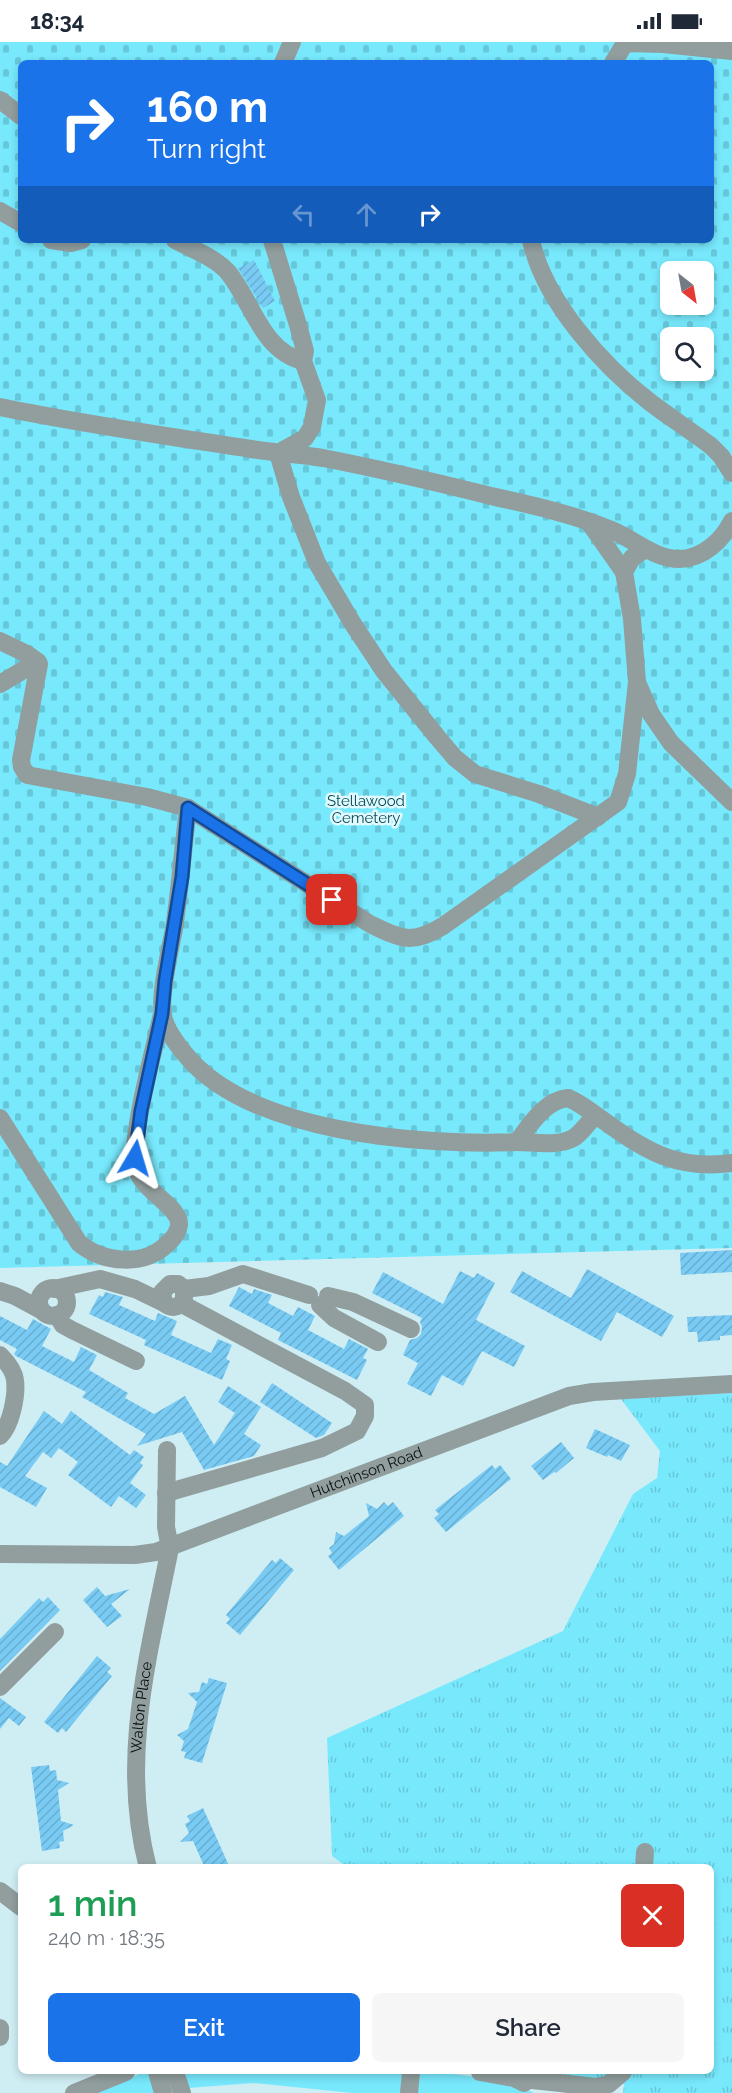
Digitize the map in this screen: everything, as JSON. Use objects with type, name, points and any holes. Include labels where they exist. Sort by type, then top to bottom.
[{"type":"street","points":[[284,60],[292,42]]},
{"type":"street","points":[[615,60],[625,42],[732,51]]},
{"type":"street","points":[[1,101],[18,114]]},
{"type":"street","points":[[0,211],[18,222]]},
{"type":"street","points":[[181,243],[225,269],[235,281],[247,305],[265,332],[293,359],[303,361]]},
{"type":"street","points":[[273,243],[305,351],[303,361],[317,400],[312,427],[305,438],[278,453]]},
{"type":"street","points":[[532,243],[543,275],[585,338],[632,387],[711,446],[732,473]]},
{"type":"street","points":[[0,407],[120,429],[320,458],[404,475],[569,515],[609,529],[645,549],[671,558],[682,559],[706,551],[716,544],[732,521]]},
{"type":"street","points":[[278,453],[291,497],[317,563],[384,671],[455,758],[475,774],[539,794],[598,817]]},
{"type":"street","points":[[0,641],[38,662],[39,667],[21,760],[27,775],[147,797],[188,808],[370,924],[394,936],[406,939],[429,935],[598,817],[618,802],[623,790],[627,774],[637,682],[632,619],[624,572],[589,522]]},
{"type":"street","points":[[624,572],[632,558],[645,549]]},
{"type":"street","points":[[0,684],[38,662]]},
{"type":"street","points":[[637,682],[651,714],[671,744],[732,802]]},
{"type":"street","points":[[0,1118],[79,1243],[87,1250],[102,1256],[142,1259],[160,1252],[178,1231],[179,1219],[175,1211],[142,1181],[135,1158],[141,1111],[162,1014],[182,877],[188,808]]},
{"type":"street","points":[[162,1014],[176,1043],[208,1078],[243,1100],[338,1129],[432,1141],[548,1143],[577,1136],[595,1115]]},
{"type":"street","points":[[517,1142],[548,1106],[558,1100],[571,1099],[638,1145],[661,1156],[684,1164],[732,1163]]},
{"type":"street","points":[[177,1296],[236,1275],[248,1274],[319,1299],[353,1302],[411,1329]]},
{"type":"street","points":[[7,1293],[53,1301],[76,1286],[100,1279],[135,1289],[177,1296],[345,1391],[365,1405],[365,1416],[357,1431],[322,1448],[166,1493]]},
{"type":"street","points":[[319,1299],[333,1318],[378,1342]]},
{"type":"street","points":[[53,1301],[63,1325],[136,1361]]},
{"type":"street","points":[[0,1355],[10,1367],[15,1383],[9,1424],[0,1436]]},
{"type":"street","name":"Hutchinson Road","points":[[0,1554],[135,1556],[170,1548],[569,1396],[593,1392],[732,1384]]},
{"type":"street","points":[[0,1415],[0,1436]]},
{"type":"street","name":"Walton Place","points":[[147,1864],[138,1826],[136,1734],[141,1696],[170,1548],[166,1527],[167,1450]]},
{"type":"street","points":[[0,1687],[55,1632]]},
{"type":"street","points":[[0,1891],[18,1905]]},
{"type":"street","points":[[0,2028],[0,2037]]},
{"type":"street","points":[[74,2093],[121,2074]]},
{"type":"street","points":[[158,2074],[163,2093]]},
{"type":"street","points":[[176,2074],[182,2093]]},
{"type":"street","points":[[409,2093],[411,2074]]},
{"type":"street","points":[[491,2074],[596,2087],[609,2084],[621,2074]]},
{"type":"street","points":[[620,2093],[623,2074]]},
{"type":"street","points":[[514,2078],[546,2093]]},
{"type":"green space","name":"Stellawood Cemetery","points":[[0,42],[732,42],[732,1248],[0,1268]]},
{"type":"green space","points":[[732,1393],[732,2093],[623,2093],[624,2084],[559,2074],[714,2074],[714,1864],[343,1864],[332,1856],[327,1738],[563,1631],[633,1494],[657,1478],[660,1451],[621,1399]]},
{"type":"green space","points":[[140,2074],[150,2075],[155,2090],[153,2093],[97,2093]]},
{"type":"green space","points":[[182,2074],[402,2074],[401,2093],[353,2093],[253,2083],[189,2088]]},
{"type":"green space","points":[[415,2074],[450,2074],[509,2084],[534,2093],[411,2093]]},
{"type":"building","points":[[254,260],[275,301],[263,308],[238,268]]},
{"type":"building","points":[[732,1250],[732,1272],[681,1275],[680,1253]]},
{"type":"building","points":[[587,1269],[674,1316],[662,1337],[617,1312],[601,1341],[510,1292],[522,1271],[571,1298]]},
{"type":"building","points":[[460,1271],[474,1278],[477,1273],[495,1283],[476,1320],[525,1346],[514,1367],[482,1351],[463,1386],[442,1375],[431,1396],[407,1384],[418,1363],[403,1355],[410,1340],[421,1334],[422,1318],[372,1293],[383,1272],[443,1304]]},
{"type":"building","points":[[239,1287],[252,1294],[254,1289],[272,1295],[268,1303],[293,1316],[298,1307],[315,1316],[308,1330],[344,1349],[349,1339],[368,1349],[363,1358],[367,1360],[357,1380],[278,1340],[281,1333],[229,1306]]},
{"type":"building","points":[[105,1292],[123,1297],[119,1305],[155,1321],[158,1313],[177,1321],[171,1335],[211,1353],[218,1339],[232,1345],[226,1359],[230,1361],[222,1380],[144,1345],[146,1340],[89,1314],[99,1295],[103,1297]]},
{"type":"building","points":[[732,1315],[732,1335],[720,1336],[720,1340],[698,1342],[697,1332],[688,1332],[687,1317]]},
{"type":"building","points":[[0,1316],[27,1330],[33,1319],[51,1329],[42,1346],[74,1362],[81,1347],[97,1355],[89,1370],[128,1393],[125,1398],[154,1414],[185,1396],[214,1445],[235,1413],[218,1402],[228,1386],[261,1407],[244,1434],[261,1445],[254,1456],[204,1470],[182,1432],[137,1446],[146,1434],[82,1397],[86,1392],[16,1356],[14,1354],[17,1349],[0,1340]]},
{"type":"building","points":[[272,1383],[332,1423],[324,1435],[316,1438],[260,1402]]},
{"type":"building","points":[[44,1411],[62,1424],[71,1411],[130,1455],[134,1450],[144,1457],[140,1463],[143,1465],[130,1483],[146,1495],[136,1508],[119,1496],[111,1507],[68,1475],[78,1462],[59,1448],[51,1458],[43,1452],[25,1476],[47,1488],[36,1507],[0,1487],[0,1462],[7,1466]]},
{"type":"building","points":[[595,1429],[630,1445],[621,1461],[586,1448]]},
{"type":"building","points":[[561,1442],[574,1458],[556,1473],[554,1472],[543,1480],[531,1466]]},
{"type":"building","points":[[492,1465],[495,1469],[500,1465],[511,1479],[446,1532],[434,1518],[439,1514],[435,1510]]},
{"type":"building","points":[[384,1502],[388,1506],[393,1502],[404,1516],[339,1570],[328,1556],[332,1553],[329,1548],[334,1544],[336,1532],[344,1536],[369,1516],[366,1503],[377,1509]]},
{"type":"building","points":[[280,1558],[294,1570],[240,1635],[226,1623],[230,1619],[226,1615],[272,1560],[276,1563]]},
{"type":"building","points":[[97,1587],[105,1596],[130,1589],[111,1604],[122,1616],[107,1627],[83,1600]]},
{"type":"building","points":[[48,1597],[60,1610],[0,1671],[0,1639],[39,1598],[43,1602]]},
{"type":"building","points":[[97,1656],[111,1668],[107,1672],[112,1676],[66,1732],[62,1728],[58,1733],[44,1722]]},
{"type":"building","points":[[209,1678],[227,1683],[202,1763],[184,1758],[186,1752],[181,1751],[184,1741],[177,1735],[188,1729],[197,1702],[188,1693],[199,1692],[202,1682],[207,1684]]},
{"type":"building","points":[[0,1698],[26,1717],[19,1726],[9,1718],[0,1729]]},
{"type":"building","points":[[49,1765],[50,1771],[56,1770],[57,1780],[69,1783],[58,1790],[61,1821],[74,1825],[63,1831],[64,1841],[59,1842],[60,1848],[42,1851],[31,1767]]},
{"type":"building","points":[[203,1808],[228,1864],[203,1864],[193,1841],[180,1842],[189,1833],[185,1824],[190,1821],[187,1816]]},
{"type":"route","points":[[135,1158],[141,1111],[162,1014],[182,877],[188,808],[332,900]]}]
